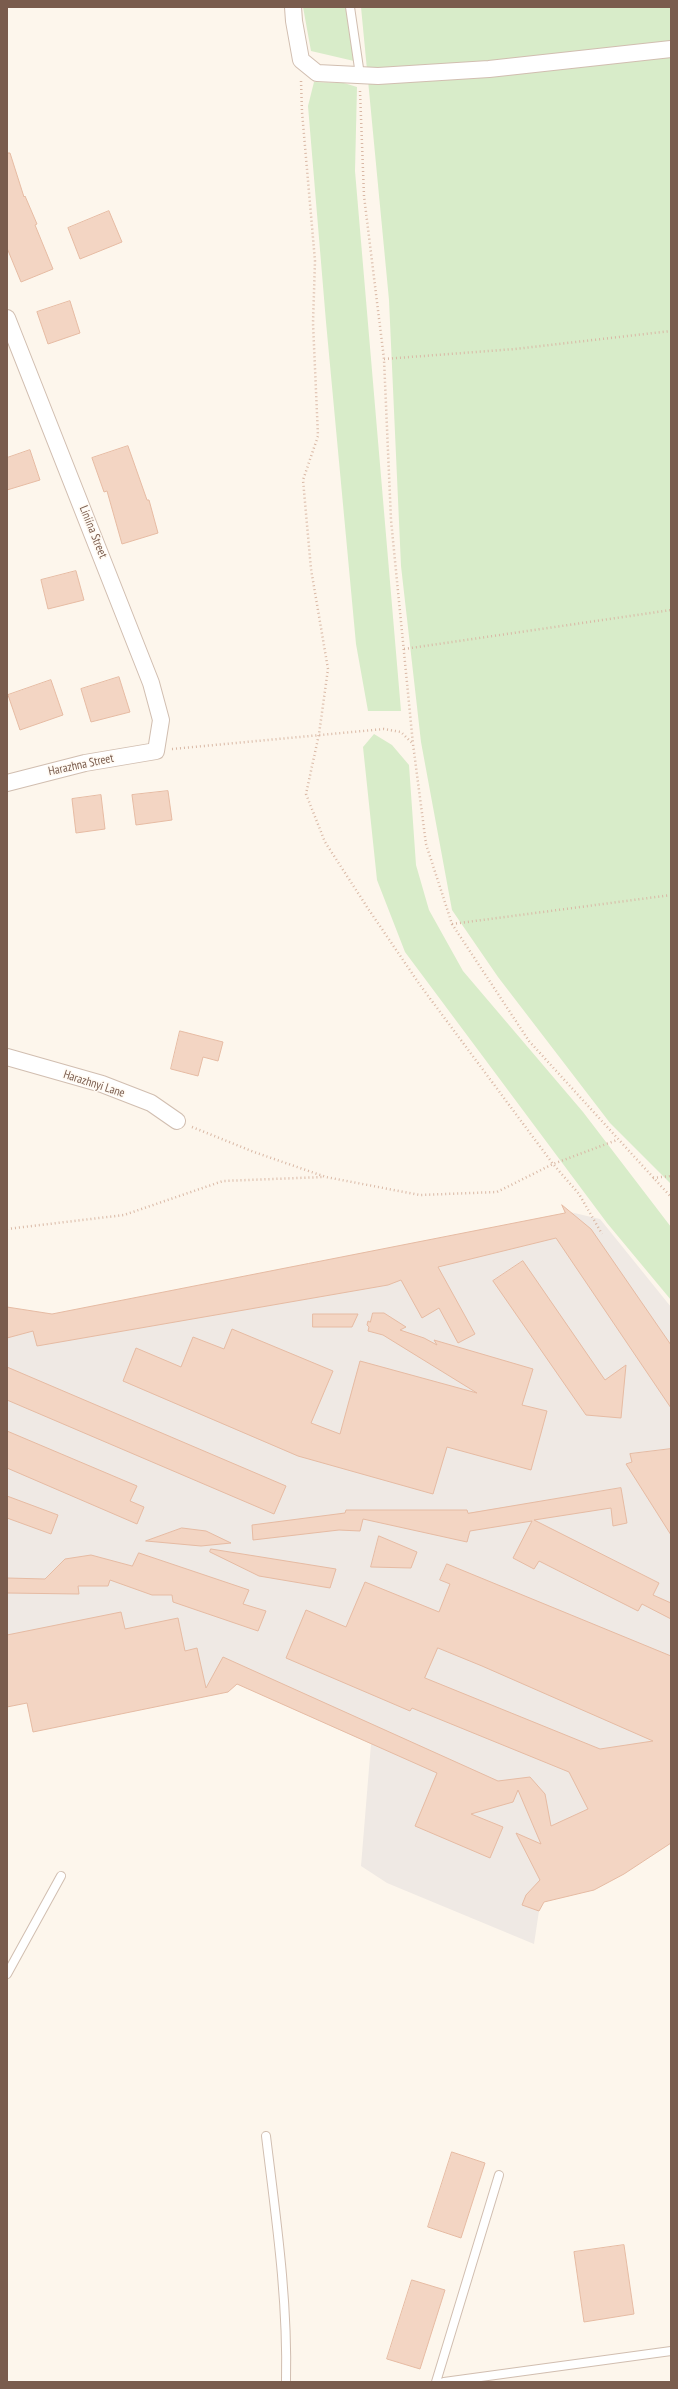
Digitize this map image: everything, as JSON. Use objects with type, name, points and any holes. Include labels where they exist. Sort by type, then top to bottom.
[{"type":"street","points":[[293,7],[301,60],[317,72],[378,76],[489,69],[671,49]]},
{"type":"street","name":"Liniina Street","points":[[7,318],[151,683],[161,720],[156,751]]},
{"type":"street","name":"Harazhna Street","points":[[7,782],[84,763],[156,751]]},
{"type":"street","name":"Harazhnyi Lane","points":[[7,1057],[102,1084],[151,1103],[177,1121]]},
{"type":"lane","points":[[350,7],[360,75]]},
{"type":"lane","points":[[7,1974],[61,1876]]},
{"type":"lane","points":[[266,2136],[282,2265],[287,2334],[286,2382]]},
{"type":"lane","points":[[436,2382],[499,2175]]},
{"type":"lane","points":[[444,2382],[671,2351]]},
{"type":"path","points":[[301,60],[302,112],[315,261],[313,323],[318,436],[303,480],[311,569],[328,669],[319,734],[306,794],[325,842],[420,985],[552,1164],[579,1194],[602,1234]]},
{"type":"path","points":[[360,75],[364,196],[384,359],[392,520],[413,744],[426,844],[452,924],[529,1041],[671,1197]]},
{"type":"path","points":[[384,359],[515,349],[671,330]]},
{"type":"path","points":[[404,649],[671,610]]},
{"type":"path","points":[[156,751],[384,728],[401,732],[413,744]]},
{"type":"path","points":[[452,924],[671,895]]},
{"type":"path","points":[[177,1121],[254,1152],[326,1176],[420,1195],[496,1192],[552,1164],[618,1140]]},
{"type":"path","points":[[7,1228],[124,1215],[223,1181],[326,1176]]},
{"type":"path","points":[[653,1178],[671,1176]]},
{"type":"shaded area","points":[[570,1212],[600,1219],[671,1307],[671,1843],[624,1874],[594,1890],[544,1902],[539,1911],[534,1944],[387,1883],[361,1866],[371,1744],[237,1684],[228,1692],[33,1732],[27,1703],[7,1707],[7,1308],[53,1314]]},
{"type":"green space","points":[[303,7],[349,7],[354,61],[311,51]]},
{"type":"green space","points":[[361,7],[671,7],[671,1184],[610,1123],[498,977],[452,910],[421,742],[401,566],[389,300]]},
{"type":"green space","points":[[314,82],[344,83],[357,87],[355,171],[401,711],[368,711],[356,644],[326,322],[308,106]]},
{"type":"green space","points":[[374,734],[392,745],[409,765],[416,865],[429,910],[463,971],[583,1112],[671,1227],[671,1300],[607,1223],[405,952],[377,880],[363,747]]},
{"type":"building","points":[[7,153],[10,153],[24,197],[25,196],[37,224],[35,225],[53,269],[21,282],[7,248]]},
{"type":"building","points":[[109,211],[122,242],[80,259],[68,228]]},
{"type":"building","points":[[70,301],[80,333],[48,344],[37,312]]},
{"type":"building","points":[[128,446],[147,500],[149,500],[158,533],[122,544],[107,491],[104,492],[92,458]]},
{"type":"building","points":[[30,450],[40,480],[7,490],[7,458]]},
{"type":"building","points":[[76,571],[84,600],[48,609],[41,580]]},
{"type":"building","points":[[119,677],[130,712],[91,722],[81,689]]},
{"type":"building","points":[[51,680],[63,715],[20,730],[8,695]]},
{"type":"building","points":[[168,791],[172,820],[136,825],[132,795]]},
{"type":"building","points":[[101,795],[105,829],[76,833],[72,799]]},
{"type":"building","points":[[180,1031],[223,1042],[218,1061],[203,1057],[198,1076],[171,1069]]},
{"type":"building","points":[[562,1205],[591,1229],[671,1345],[671,1408],[556,1238],[438,1267],[475,1334],[458,1343],[439,1308],[422,1318],[401,1280],[388,1285],[37,1346],[33,1331],[7,1338],[7,1307],[52,1314],[565,1213]]},
{"type":"building","points":[[523,1261],[605,1380],[626,1365],[621,1418],[586,1415],[493,1281]]},
{"type":"building","points":[[373,1313],[384,1313],[406,1327],[400,1330],[424,1338],[437,1345],[434,1340],[533,1369],[522,1405],[547,1411],[531,1470],[447,1447],[433,1494],[298,1456],[123,1381],[136,1348],[181,1367],[193,1337],[224,1349],[232,1329],[333,1371],[311,1423],[340,1434],[360,1361],[477,1393],[383,1335],[368,1331],[368,1321],[370,1322]]},
{"type":"building","points":[[313,1314],[358,1314],[352,1327],[313,1327]]},
{"type":"building","points":[[7,1367],[286,1486],[274,1514],[7,1400]]},
{"type":"building","points":[[7,1431],[137,1486],[130,1501],[144,1507],[137,1524],[7,1468]]},
{"type":"building","points":[[671,1449],[671,1535],[626,1464],[632,1462],[630,1454]]},
{"type":"building","points":[[621,1488],[627,1523],[613,1526],[611,1508],[534,1520],[659,1583],[653,1595],[671,1603],[671,1619],[642,1604],[638,1611],[539,1561],[534,1569],[513,1558],[532,1521],[470,1531],[467,1542],[363,1519],[360,1531],[339,1530],[253,1540],[252,1525],[345,1513],[346,1510],[467,1510],[468,1513]]},
{"type":"building","points":[[7,1496],[58,1515],[51,1534],[7,1518]]},
{"type":"building","points":[[182,1528],[206,1531],[231,1543],[201,1546],[146,1541]]},
{"type":"building","points":[[379,1536],[417,1552],[411,1568],[371,1567]]},
{"type":"building","points":[[211,1549],[336,1569],[330,1588],[259,1576],[210,1552]]},
{"type":"building","points":[[139,1553],[249,1590],[243,1604],[266,1611],[258,1631],[173,1602],[172,1595],[152,1595],[110,1580],[108,1586],[78,1586],[79,1594],[7,1593],[7,1578],[45,1579],[65,1559],[91,1555],[132,1566]]},
{"type":"building","points":[[447,1564],[671,1656],[671,1843],[624,1874],[594,1890],[544,1902],[539,1911],[522,1905],[526,1895],[540,1880],[516,1833],[541,1844],[518,1790],[513,1802],[471,1814],[503,1827],[490,1858],[415,1826],[437,1773],[237,1684],[228,1692],[33,1732],[27,1703],[7,1707],[7,1635],[121,1612],[125,1629],[178,1618],[185,1651],[197,1648],[206,1688],[223,1657],[498,1781],[530,1777],[545,1794],[551,1826],[588,1809],[569,1772],[412,1708],[410,1711],[286,1658],[306,1610],[346,1627],[365,1582],[439,1612],[450,1584],[440,1580]],"holes":[[[438,1648],[653,1741],[600,1749],[425,1678]]]},
{"type":"building","points":[[452,2152],[485,2163],[461,2238],[428,2227]]},
{"type":"building","points":[[624,2245],[634,2314],[584,2322],[574,2252]]},
{"type":"building","points":[[412,2280],[445,2290],[420,2369],[387,2359]]}]
